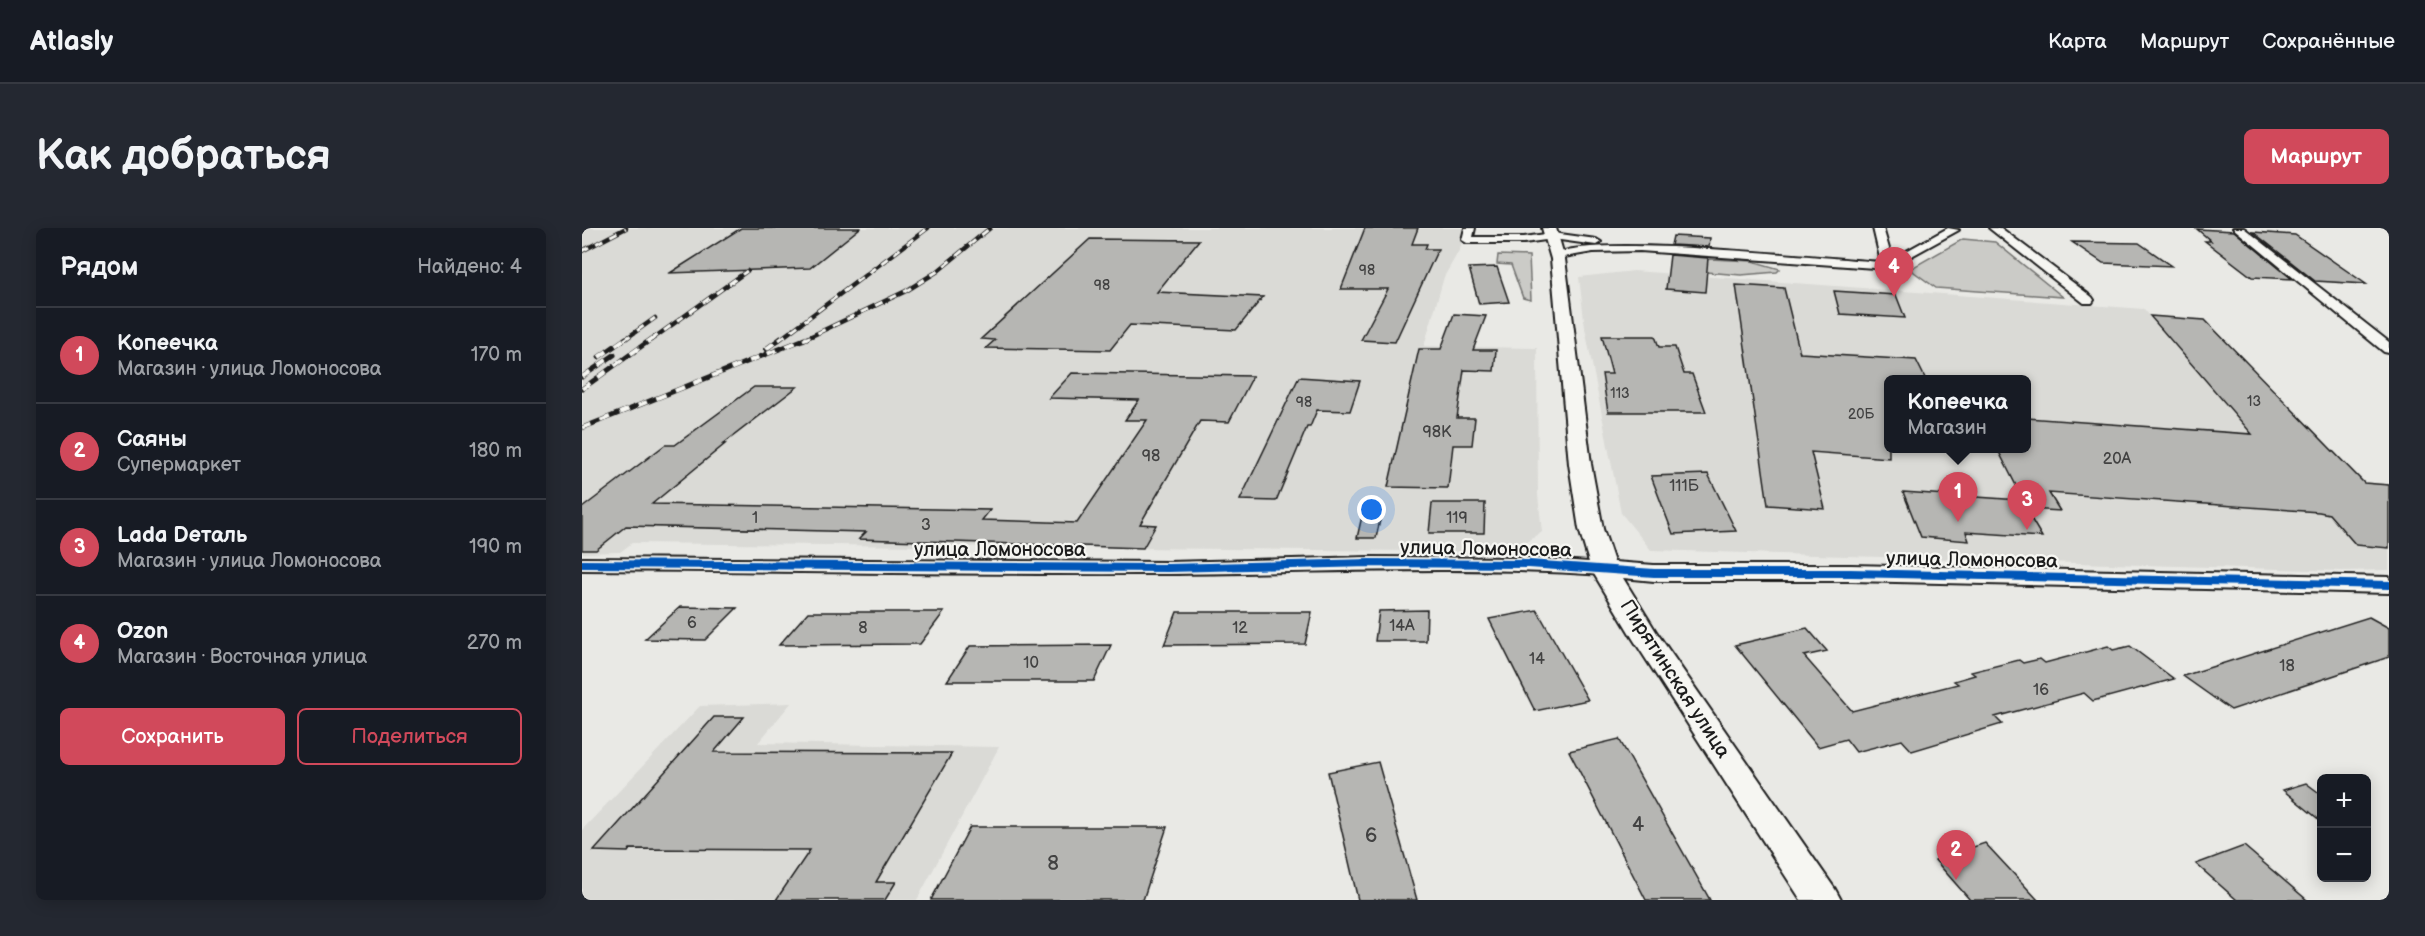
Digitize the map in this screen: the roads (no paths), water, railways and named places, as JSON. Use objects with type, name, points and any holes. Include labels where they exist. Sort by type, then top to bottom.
[{"type":"street","points":[[1470,228],[1467,240],[1524,240],[1593,249],[1640,248]]},
{"type":"street","points":[[1556,244],[1584,240],[1602,228]]},
{"type":"street","points":[[1878,228],[1888,266]]},
{"type":"street","points":[[1556,244],[1584,240],[1640,248],[1888,266],[1954,230],[1953,228]]},
{"type":"street","points":[[1994,228],[2088,300]]},
{"type":"street","points":[[2238,228],[2389,350]]},
{"type":"street","name":"Пирятинская улица","points":[[1556,244],[1580,464],[1592,529],[1604,569],[1647,639],[1822,900]]},
{"type":"street","name":"улица Ломоносова","points":[[582,564],[1168,568],[1369,562],[1529,564],[1654,573],[1851,573],[2389,585]]},
{"type":"railway","points":[[582,251],[626,228]]},
{"type":"railway","points":[[779,340],[928,228]]},
{"type":"railway","points":[[803,340],[906,291],[938,271],[990,228]]},
{"type":"railway","points":[[651,340],[747,271]]},
{"type":"railway","points":[[624,340],[655,318]]},
{"type":"railway","points":[[599,357],[626,338]]},
{"type":"railway","points":[[582,389],[653,338]]},
{"type":"railway","points":[[766,349],[781,338]]},
{"type":"railway","points":[[582,428],[807,338]]},
{"type":"railway","points":[[582,377],[614,355]]},
{"type":"place","name":"Ozon","points":[[1894,297]]},
{"type":"place","name":"Копеечка","points":[[1958,522]]},
{"type":"place","name":"Lada Dеталь","points":[[2027,530]]},
{"type":"place","name":"Саяны","points":[[1956,880]]}]
